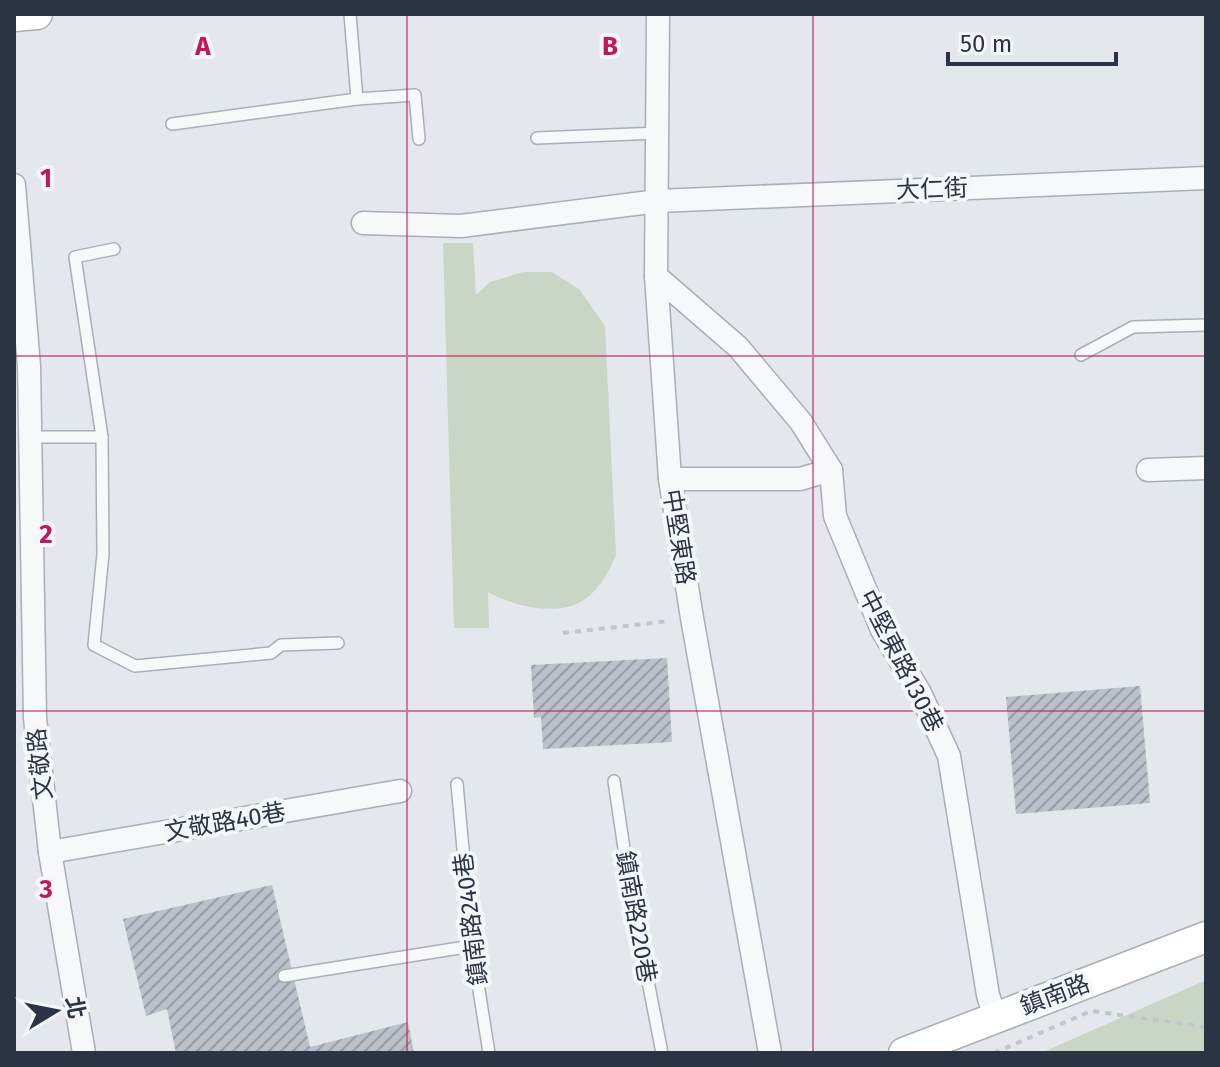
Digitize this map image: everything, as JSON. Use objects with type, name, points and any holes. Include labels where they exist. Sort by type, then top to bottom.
[{"type":"street","points":[[14,16],[37,14]]},
{"type":"street","name":"中堅東路","points":[[658,14],[656,276],[670,479],[770,1053]]},
{"type":"street","name":"大仁街","points":[[363,223],[461,226],[658,201],[1206,178]]},
{"type":"street","name":"文敬路","points":[[14,185],[21,363],[30,437],[35,718],[50,852],[84,1053]]},
{"type":"street","name":"中堅東路130巷","points":[[656,276],[738,347],[801,422],[831,470],[835,516],[864,587],[882,630],[920,693],[949,756],[988,995],[995,1018]]},
{"type":"street","points":[[1148,470],[1206,468]]},
{"type":"street","points":[[670,479],[800,479],[831,470]]},
{"type":"street","name":"文敬路40巷","points":[[50,852],[400,791]]},
{"type":"street","name":"鎮南路","points":[[904,1053],[1206,937]]},
{"type":"lane","points":[[350,14],[357,99]]},
{"type":"lane","points":[[172,124],[357,99],[415,95],[419,139]]},
{"type":"lane","points":[[537,138],[658,133]]},
{"type":"lane","points":[[114,249],[75,257],[102,437],[103,554],[94,645],[135,666],[271,653],[281,645],[338,643]]},
{"type":"lane","points":[[1081,355],[1133,327],[1206,325]]},
{"type":"lane","points":[[30,437],[102,437]]},
{"type":"lane","name":"鎮南路220巷","points":[[614,781],[630,889],[662,1053]]},
{"type":"lane","name":"鎮南路240巷","points":[[457,784],[472,946],[489,1053]]},
{"type":"lane","points":[[284,976],[472,946]]},
{"type":"path","points":[[563,633],[692,618]]},
{"type":"path","points":[[994,1053],[1091,1011],[1206,1027]]},
{"type":"green space","points":[[443,243],[473,243],[476,295],[490,282],[523,272],[552,272],[579,289],[605,326],[616,555],[594,592],[566,607],[525,606],[488,592],[489,628],[454,628]]},
{"type":"green space","points":[[1206,980],[1206,1053],[1041,1053]]},
{"type":"building","points":[[667,658],[672,742],[543,749],[541,717],[534,718],[531,665]]},
{"type":"building","points":[[1140,686],[1150,803],[1016,814],[1006,697]]},
{"type":"building","points":[[272,885],[310,1047],[408,1022],[414,1053],[176,1053],[167,1009],[146,1016],[123,919]]}]
